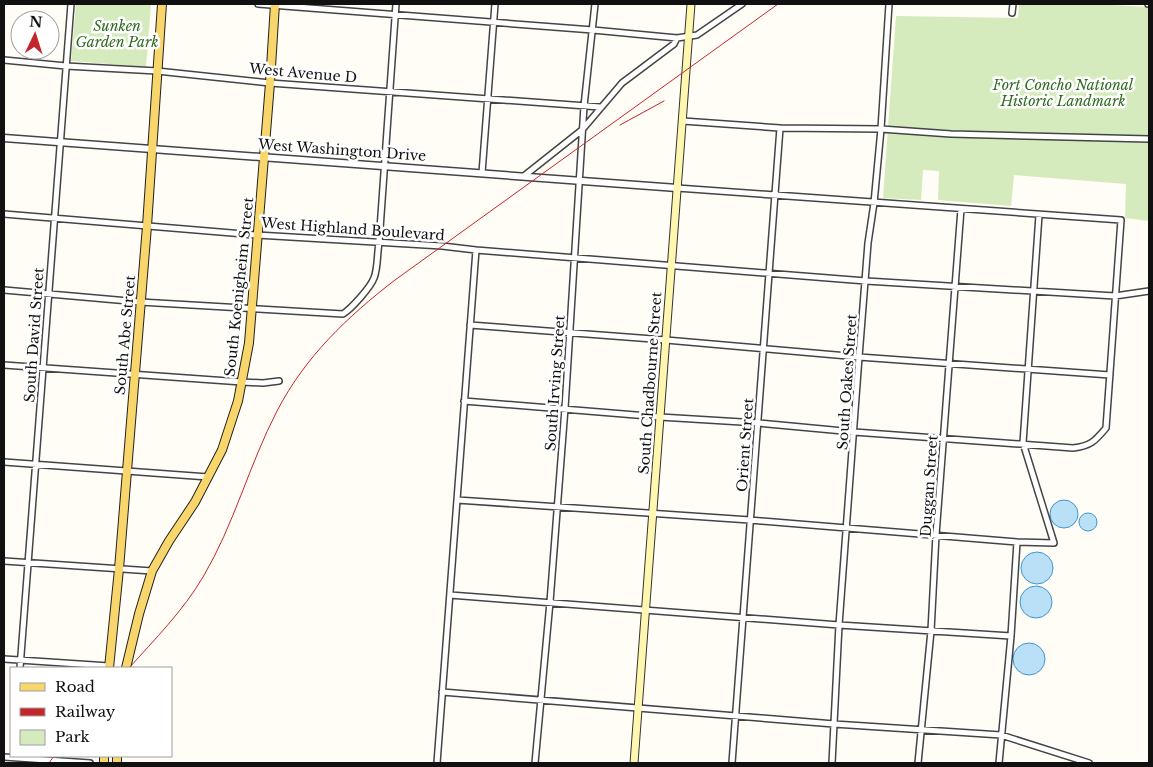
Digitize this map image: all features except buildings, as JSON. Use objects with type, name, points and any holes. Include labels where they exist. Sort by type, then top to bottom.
[{"type":"main road","name":"South Abe Street","points":[[109,667],[119,569],[147,226],[162,4]]},
{"type":"main road","name":"South Koenigheim Street","points":[[126,667],[152,571],[169,540],[196,502],[222,450],[242,382],[249,343],[275,4]]},
{"type":"main road","name":"South Chadbourne Street","points":[[634,763],[691,4]]},
{"type":"street","name":"South David Street","points":[[20,667],[71,4]]},
{"type":"street","points":[[258,4],[677,38],[688,38],[697,35],[742,4]]},
{"type":"street","points":[[4,290],[140,302],[343,314],[371,284],[374,277],[379,243],[396,4]]},
{"type":"street","points":[[482,173],[495,4]]},
{"type":"street","name":"South Irving Street","points":[[535,763],[565,408],[582,130],[595,4]]},
{"type":"street","name":"South Oakes Street","points":[[832,763],[839,625],[859,358],[868,243],[881,129],[889,4]]},
{"type":"street","points":[[1012,13],[1014,4]]},
{"type":"street","points":[[524,176],[582,130],[600,107],[622,84],[674,44],[677,38]]},
{"type":"street","name":"West Avenue D","points":[[4,60],[66,66],[157,71],[270,83],[600,107]]},
{"type":"street","points":[[682,121],[780,128],[881,129],[951,134],[1149,139]]},
{"type":"street","name":"Orient Street","points":[[732,763],[780,128]]},
{"type":"street","name":"West Washington Drive","points":[[4,138],[677,188]]},
{"type":"street","points":[[464,401],[1073,448],[1086,446],[1097,440],[1106,428],[1121,220],[677,188]]},
{"type":"street","name":"Duggan Street","points":[[918,763],[930,631],[961,209]]},
{"type":"street","name":"West Highland Boulevard","points":[[4,214],[258,235],[442,246],[866,281],[1115,296],[1149,291]]},
{"type":"street","points":[[457,500],[750,520],[1017,542],[1054,543],[1023,444],[1039,214]]},
{"type":"street","points":[[437,763],[476,250]]},
{"type":"street","points":[[470,325],[763,348],[859,358],[1110,375]]},
{"type":"street","points":[[4,365],[43,366],[135,375],[242,382],[279,382]]},
{"type":"street","points":[[4,462],[208,478]]},
{"type":"street","points":[[999,763],[1017,542]]},
{"type":"street","points":[[4,561],[152,571]]},
{"type":"street","points":[[450,595],[839,625],[1010,636]]},
{"type":"street","points":[[4,659],[109,667]]},
{"type":"street","points":[[442,692],[834,724],[1001,735],[1089,763]]},
{"type":"street","points":[[4,757],[90,763]]},
{"type":"green space","name":"Sunken Garden Park","points":[[76,4],[151,4],[146,67],[71,61]]},
{"type":"green space","name":"Fort Concho National Historic Landmark","points":[[1019,4],[1094,4],[1149,7],[1149,221],[1125,218],[1126,184],[1014,175],[1011,206],[938,200],[939,171],[923,170],[921,200],[883,198],[896,16],[1018,18]]},
{"type":"water","points":[[1064,500],[1074,504],[1078,514],[1074,524],[1064,528],[1054,524],[1050,514],[1054,504]]},
{"type":"water","points":[[1088,513],[1094,516],[1097,522],[1094,528],[1088,531],[1082,528],[1079,522],[1082,516]]},
{"type":"water","points":[[1037,552],[1049,556],[1053,568],[1049,580],[1037,584],[1025,580],[1021,568],[1025,556]]},
{"type":"water","points":[[1036,586],[1048,590],[1052,602],[1048,614],[1036,618],[1024,614],[1020,602],[1024,590]]},
{"type":"water","points":[[1029,643],[1041,647],[1045,659],[1041,671],[1029,675],[1017,671],[1013,659],[1017,647]]},
{"type":"railway","points":[[130,667],[178,613],[203,577],[224,537],[258,452],[277,411],[300,373],[328,339],[360,308],[395,280],[778,4]]},
{"type":"railway","points":[[620,125],[664,101]]},
{"type":"railway","points":[[49,763],[53,757]]}]
